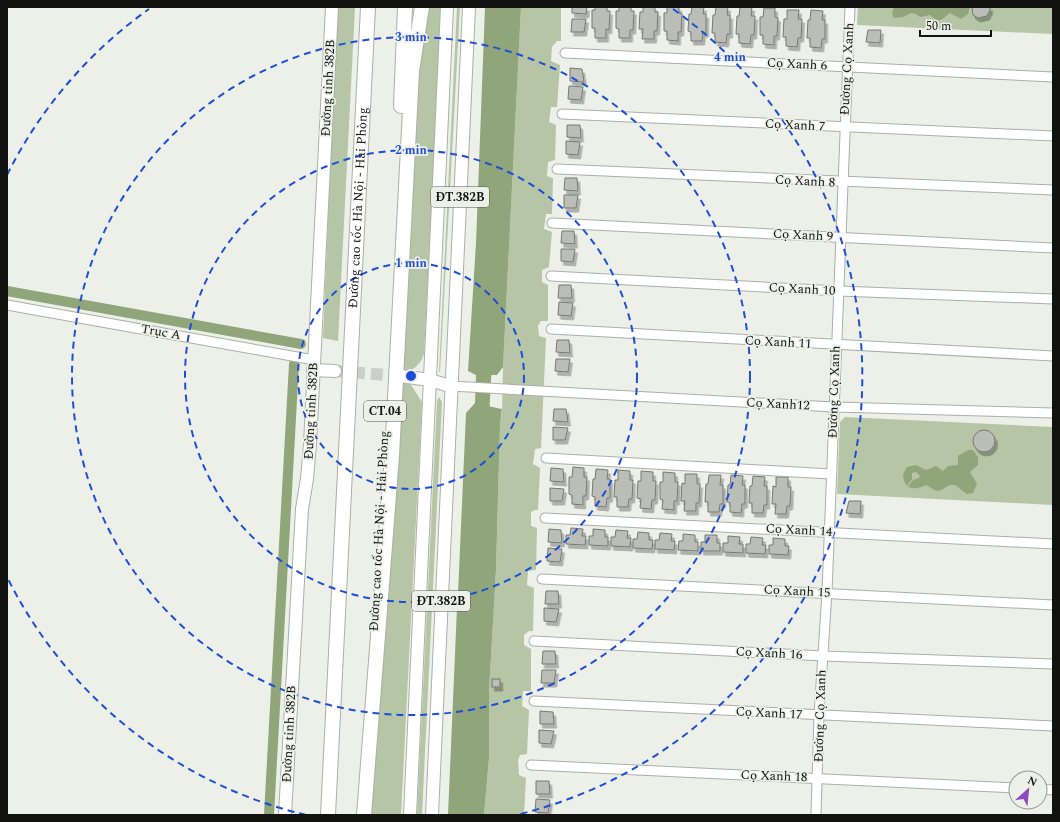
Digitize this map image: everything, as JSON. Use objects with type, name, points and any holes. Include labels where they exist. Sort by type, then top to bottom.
[{"type":"highway","points":[[325,815],[339,424],[360,7]]},
{"type":"highway","name":"Đường cao tốc Hà Nội - Hải Phòng","points":[[328,815],[368,7]]},
{"type":"highway","name":"Đường cao tốc Hà Nội - Hải Phòng","points":[[364,815],[406,7]]},
{"type":"highway","points":[[364,815],[392,456],[412,72],[422,7]]},
{"type":"main road","name":"Đường tỉnh 382B","points":[[285,815],[302,509],[307,479],[314,365],[316,295],[332,7]]},
{"type":"main road","name":"ĐT.382B","points":[[410,815],[447,7]]},
{"type":"main road","name":"ĐT.382B","points":[[432,815],[450,386],[469,7]]},
{"type":"main road","points":[[314,365],[335,372]]},
{"type":"main road","points":[[400,376],[430,380],[450,386]]},
{"type":"street","name":"Đường Cọ Xanh","points":[[816,815],[819,715],[827,592],[844,127],[850,7]]},
{"type":"street","name":"Cọ Xanh 6","points":[[565,53],[1053,77]]},
{"type":"street","name":"Cọ Xanh 7","points":[[562,114],[1053,136]]},
{"type":"street","name":"Cọ Xanh 8","points":[[557,169],[843,183],[1053,190]]},
{"type":"street","name":"Cọ Xanh 9","points":[[552,223],[841,236],[1053,248]]},
{"type":"street","name":"Cọ Xanh 10","points":[[551,276],[839,291],[1053,299]]},
{"type":"street","name":"Trục A","points":[[7,305],[314,365]]},
{"type":"street","name":"Cọ Xanh 11","points":[[551,330],[1053,356]]},
{"type":"street","name":"Cọ Xanh12","points":[[450,386],[834,407],[1053,413]]},
{"type":"street","points":[[546,458],[831,474]]},
{"type":"street","name":"Cọ Xanh 14","points":[[545,518],[1053,544]]},
{"type":"street","name":"Cọ Xanh 15","points":[[542,579],[827,592],[1053,606]]},
{"type":"street","name":"Cọ Xanh 16","points":[[534,641],[822,656],[1053,664]]},
{"type":"street","name":"Cọ Xanh 17","points":[[534,701],[1053,726]]},
{"type":"street","name":"Cọ Xanh 18","points":[[531,766],[1008,788]]},
{"type":"shaded area","points":[[337,7],[355,7],[338,341],[323,338]]},
{"type":"shaded area","points":[[429,7],[442,7],[424,354],[418,365],[400,374],[415,96]]},
{"type":"shaded area","points":[[457,7],[460,7],[439,372]]},
{"type":"shaded area","points":[[485,7],[521,7],[503,367],[497,375],[484,375],[483,405],[502,409],[500,425],[496,570],[489,692],[489,758],[484,815],[448,815],[457,608],[460,598],[458,594],[466,413],[475,403],[476,375],[468,371],[476,243]]},
{"type":"shaded area","points":[[521,7],[561,7],[561,41],[557,41],[552,47],[551,61],[560,65],[557,107],[551,107],[549,122],[556,125],[555,160],[548,162],[547,176],[553,178],[552,214],[546,214],[544,229],[552,232],[549,267],[542,270],[542,282],[548,285],[548,321],[541,321],[538,326],[539,336],[546,338],[541,448],[535,449],[533,464],[540,468],[538,510],[531,512],[531,526],[537,528],[536,570],[528,571],[527,585],[534,588],[533,631],[529,631],[524,635],[524,645],[531,649],[531,691],[523,691],[522,706],[529,710],[527,754],[520,755],[518,760],[519,775],[526,778],[524,815],[484,815],[489,758],[489,692],[496,570],[500,425],[502,413]]},
{"type":"shaded area","points":[[858,7],[1053,7],[1053,34],[857,25]]},
{"type":"shaded area","points":[[894,7],[970,7],[968,14],[961,19],[950,13],[941,20],[936,20],[930,15],[920,17],[911,13],[903,17],[894,18],[892,13]]},
{"type":"shaded area","points":[[400,379],[411,385],[422,402],[401,815],[371,815]]},
{"type":"shaded area","points":[[439,397],[442,402],[422,815],[417,815],[437,401]]},
{"type":"shaded area","points":[[845,417],[1053,427],[1053,505],[837,494],[840,422]]},
{"type":"shaded area","points":[[968,450],[973,450],[978,457],[978,465],[970,472],[977,484],[973,493],[967,494],[955,485],[950,485],[939,491],[927,485],[916,488],[908,487],[913,480],[919,478],[920,476],[916,472],[912,473],[912,479],[907,486],[904,481],[903,474],[907,467],[916,465],[926,470],[936,466],[943,471],[948,466],[958,465],[958,456]]},
{"type":"building","points":[[572,7],[587,7],[586,14],[572,13]]},
{"type":"building","points":[[595,7],[607,7],[607,11],[610,11],[609,30],[606,29],[606,38],[595,38],[595,28],[592,28],[592,10],[595,10]]},
{"type":"building","points":[[619,7],[631,7],[631,11],[634,11],[633,30],[630,30],[630,38],[619,38],[619,29],[616,28],[616,11],[619,11]]},
{"type":"building","points":[[643,7],[655,7],[655,12],[658,12],[657,31],[654,31],[654,39],[642,39],[643,29],[639,29],[640,12],[643,12]]},
{"type":"building","points":[[667,7],[679,7],[679,13],[682,14],[681,32],[678,32],[678,41],[667,40],[667,31],[664,31],[664,13],[667,13]]},
{"type":"building","points":[[692,7],[704,7],[703,14],[706,14],[706,33],[703,33],[702,41],[691,41],[691,32],[688,31],[689,14],[691,14]]},
{"type":"building","points":[[716,7],[728,7],[727,15],[730,15],[730,34],[727,34],[726,43],[715,42],[715,33],[712,33],[713,15],[715,15]]},
{"type":"building","points":[[740,7],[752,7],[751,16],[755,16],[754,35],[751,35],[750,44],[739,43],[739,34],[736,34],[737,16],[739,16]]},
{"type":"building","points":[[972,7],[990,7],[990,10],[987,16],[978,18],[973,15]]},
{"type":"building","points":[[764,8],[775,8],[775,17],[778,18],[777,36],[774,36],[774,45],[763,44],[763,35],[760,35],[760,17],[763,17]]},
{"type":"building","points":[[787,10],[799,10],[798,19],[802,19],[801,38],[798,38],[797,47],[786,46],[786,37],[783,37],[784,19],[787,19]]},
{"type":"building","points":[[811,10],[823,11],[822,20],[825,20],[825,39],[822,39],[821,48],[810,47],[810,38],[807,38],[808,20],[810,20]]},
{"type":"building","points":[[572,19],[586,19],[584,32],[571,32]]},
{"type":"building","points":[[868,30],[881,30],[880,43],[866,42]]},
{"type":"building","points":[[570,68],[582,69],[584,82],[570,81]]},
{"type":"building","points":[[569,86],[583,87],[581,100],[568,99]]},
{"type":"building","points":[[567,125],[580,125],[581,138],[567,137]]},
{"type":"building","points":[[566,141],[580,142],[578,155],[566,154]]},
{"type":"building","points":[[565,178],[577,178],[578,191],[564,190]]},
{"type":"building","points":[[564,195],[578,195],[576,208],[564,208]]},
{"type":"building","points":[[562,231],[574,231],[575,244],[561,243]]},
{"type":"building","points":[[561,249],[575,249],[573,262],[561,261]]},
{"type":"building","points":[[559,285],[571,285],[572,298],[558,298]]},
{"type":"building","points":[[559,302],[573,303],[571,316],[558,315]]},
{"type":"building","points":[[557,340],[569,340],[570,353],[556,352]]},
{"type":"building","points":[[556,359],[570,359],[568,372],[555,371]]},
{"type":"building","points":[[554,409],[566,409],[568,422],[553,421]]},
{"type":"building","points":[[553,427],[568,428],[565,440],[553,440]]},
{"type":"building","points":[[984,430],[992,433],[995,441],[992,449],[984,452],[976,449],[973,441],[976,433]]},
{"type":"building","points":[[573,467],[584,468],[584,477],[587,477],[586,496],[583,496],[583,505],[572,504],[572,495],[569,494],[569,477],[572,477]]},
{"type":"building","points":[[551,468],[563,469],[564,482],[550,481]]},
{"type":"building","points":[[596,469],[608,470],[607,479],[610,479],[610,498],[607,498],[606,507],[595,506],[595,497],[592,496],[593,479],[595,479]]},
{"type":"building","points":[[618,470],[630,471],[630,480],[633,480],[632,499],[629,499],[628,507],[617,507],[617,497],[614,497],[615,480],[618,480]]},
{"type":"building","points":[[641,471],[653,472],[653,481],[656,481],[655,500],[652,500],[651,509],[640,508],[641,499],[637,498],[638,481],[641,481]]},
{"type":"building","points":[[663,472],[675,473],[675,482],[678,482],[677,501],[674,501],[674,510],[662,509],[663,500],[660,499],[660,482],[663,482]]},
{"type":"building","points":[[685,474],[697,474],[697,484],[700,484],[699,503],[696,503],[696,511],[684,511],[685,501],[681,501],[682,483],[685,484]]},
{"type":"building","points":[[709,475],[721,475],[720,485],[723,485],[723,504],[720,504],[719,512],[708,512],[708,502],[705,502],[706,484],[708,484]]},
{"type":"building","points":[[731,475],[743,476],[742,485],[745,485],[745,504],[742,504],[741,513],[730,512],[730,503],[727,502],[728,485],[730,485]]},
{"type":"building","points":[[753,476],[765,477],[764,486],[767,486],[767,505],[764,505],[763,513],[752,513],[752,503],[749,503],[750,486],[752,486]]},
{"type":"building","points":[[776,477],[788,477],[788,487],[791,487],[790,506],[787,506],[786,514],[775,514],[776,504],[772,504],[773,486],[776,487]]},
{"type":"building","points":[[550,488],[564,489],[562,501],[550,501]]},
{"type":"building","points":[[849,501],[861,501],[860,514],[846,513]]},
{"type":"building","points":[[571,528],[583,529],[582,536],[586,536],[585,545],[566,544],[566,535],[570,535]]},
{"type":"building","points":[[549,529],[561,530],[562,543],[548,542]]},
{"type":"building","points":[[593,529],[605,530],[605,537],[608,537],[608,546],[589,545],[589,536],[593,536]]},
{"type":"building","points":[[616,530],[628,531],[627,538],[631,538],[630,547],[611,546],[611,537],[615,537]]},
{"type":"building","points":[[638,532],[649,533],[649,540],[653,540],[652,549],[633,548],[633,539],[637,539]]},
{"type":"building","points":[[660,533],[672,534],[671,541],[675,541],[674,550],[655,549],[655,540],[659,540]]},
{"type":"building","points":[[683,534],[695,535],[695,542],[698,542],[698,551],[678,550],[679,541],[683,541]]},
{"type":"building","points":[[705,535],[717,535],[717,543],[720,543],[720,551],[701,551],[701,542],[705,542]]},
{"type":"building","points":[[728,536],[740,537],[739,544],[743,544],[743,553],[723,552],[723,543],[728,543]]},
{"type":"building","points":[[751,537],[763,538],[762,545],[766,545],[765,554],[746,553],[746,544],[750,544]]},
{"type":"building","points":[[773,538],[785,539],[785,546],[789,546],[788,555],[769,554],[769,545],[773,545]]},
{"type":"building","points":[[548,548],[562,549],[560,562],[547,561]]},
{"type":"building","points":[[546,591],[558,591],[559,604],[545,604]]},
{"type":"building","points":[[544,608],[559,609],[556,622],[544,621]]},
{"type":"building","points":[[543,651],[555,651],[556,664],[542,664]]},
{"type":"building","points":[[542,670],[556,670],[554,683],[541,683]]},
{"type":"building","points":[[492,679],[500,679],[500,687],[492,687]]},
{"type":"building","points":[[540,711],[553,712],[554,724],[540,724]]},
{"type":"building","points":[[539,730],[554,731],[551,744],[539,743]]},
{"type":"building","points":[[536,781],[549,781],[550,794],[536,794]]},
{"type":"building","points":[[536,799],[550,800],[548,813],[535,812]]},
{"type":"waterway","points":[[7,291],[301,344]]},
{"type":"waterway","points":[[484,418],[487,362]]},
{"type":"waterway","points":[[269,815],[294,364]]},
{"type":"tunnel","points":[[335,371],[400,376]]}]
